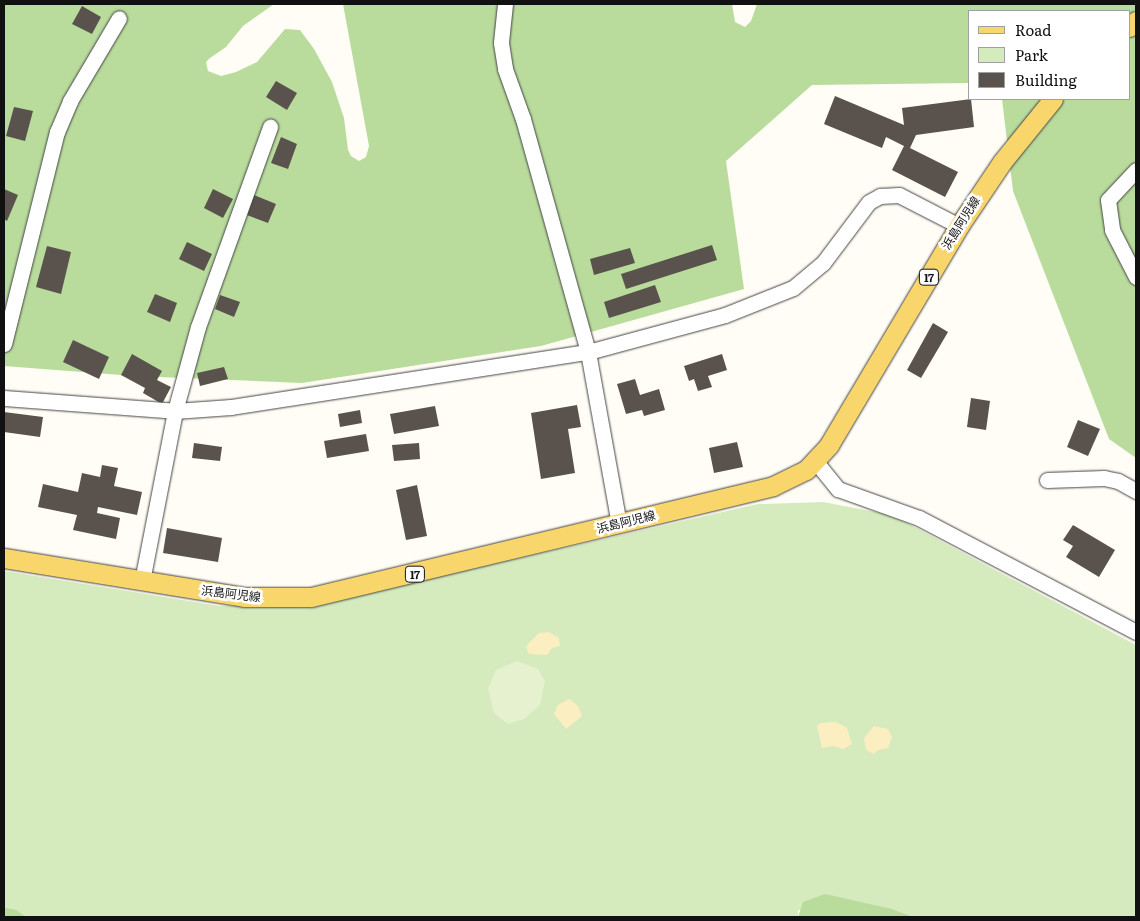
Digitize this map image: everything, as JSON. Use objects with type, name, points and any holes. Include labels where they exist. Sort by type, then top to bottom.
[{"type":"main road","name":"浜島阿児線","points":[[4,558],[142,582],[244,597],[311,597],[773,486],[816,462],[829,445],[958,226],[1002,162],[1052,100]]},
{"type":"street","points":[[505,4],[501,21],[505,69],[523,119],[588,352],[619,524]]},
{"type":"street","points":[[4,344],[58,132],[70,102],[119,18]]},
{"type":"street","points":[[142,582],[174,411],[198,327],[270,127]]},
{"type":"street","points":[[1136,170],[1108,200],[1112,230],[1136,277]]},
{"type":"street","points":[[4,398],[174,411],[231,406],[588,352],[725,315],[793,288],[823,263],[869,202],[880,196],[899,195],[958,226]]},
{"type":"street","points":[[816,462],[838,489],[919,518],[1136,632]]},
{"type":"street","points":[[1047,480],[1104,478],[1118,481],[1136,491]]},
{"type":"green space","points":[[4,4],[274,4],[243,26],[226,47],[206,62],[208,71],[221,76],[236,72],[257,62],[285,29],[300,30],[314,49],[332,82],[344,118],[348,150],[351,156],[359,161],[366,157],[369,146],[343,4],[732,4],[735,22],[745,27],[751,21],[757,4],[1136,4],[1136,458],[1109,439],[1013,191],[1002,100],[1130,100],[1130,10],[968,10],[968,83],[812,85],[726,161],[744,289],[541,346],[302,383],[134,376],[4,366]]},
{"type":"green space","points":[[823,502],[892,515],[1136,645],[1136,917],[914,917],[892,909],[798,910],[798,917],[26,917],[17,910],[4,907],[4,571],[219,606],[313,605],[758,504]]},
{"type":"green space","points":[[517,661],[538,669],[545,681],[540,705],[524,719],[508,724],[494,713],[488,688],[496,670]]},
{"type":"green space","points":[[825,894],[892,909],[914,917],[798,917],[803,902]]},
{"type":"green space","points":[[4,907],[17,910],[26,917],[4,917]]},
{"type":"sand","points":[[549,632],[559,638],[560,646],[552,648],[547,655],[529,654],[526,647],[529,643],[539,633]]},
{"type":"sand","points":[[569,699],[578,706],[582,716],[566,729],[554,714],[558,705]]},
{"type":"sand","points":[[836,722],[847,728],[852,744],[843,749],[834,746],[822,748],[817,726],[821,723]]},
{"type":"sand","points":[[874,726],[888,729],[892,737],[888,748],[878,750],[874,754],[866,750],[864,738]]},
{"type":"building","points":[[82,6],[101,17],[92,34],[72,24]]},
{"type":"building","points":[[276,81],[297,93],[287,110],[266,97]]},
{"type":"building","points":[[835,96],[904,125],[902,108],[971,100],[974,127],[916,135],[910,148],[958,172],[945,197],[892,170],[904,146],[886,137],[882,148],[824,124]]},
{"type":"building","points":[[14,107],[33,111],[25,141],[6,136]]},
{"type":"building","points":[[281,137],[297,144],[288,169],[271,163]]},
{"type":"building","points":[[4,189],[18,195],[7,221],[4,219]]},
{"type":"building","points":[[213,189],[233,199],[223,218],[204,208]]},
{"type":"building","points":[[254,195],[276,204],[268,223],[247,215]]},
{"type":"building","points":[[187,242],[212,254],[204,271],[179,259]]},
{"type":"building","points":[[712,245],[717,260],[626,289],[621,274]]},
{"type":"building","points":[[47,246],[71,252],[61,294],[36,287]]},
{"type":"building","points":[[630,248],[635,263],[594,275],[590,259]]},
{"type":"building","points":[[655,285],[661,302],[609,318],[604,302]]},
{"type":"building","points":[[155,294],[177,303],[170,322],[147,312]]},
{"type":"building","points":[[220,295],[240,302],[234,317],[215,309]]},
{"type":"building","points":[[933,323],[948,332],[921,378],[907,370]]},
{"type":"building","points":[[73,340],[109,357],[99,379],[63,362]]},
{"type":"building","points":[[132,354],[162,371],[157,380],[171,387],[162,404],[143,393],[145,388],[121,375]]},
{"type":"building","points":[[722,354],[727,370],[708,376],[712,387],[698,391],[694,379],[689,381],[684,366]]},
{"type":"building","points":[[224,367],[228,379],[200,386],[197,373]]},
{"type":"building","points":[[635,379],[640,395],[659,389],[665,410],[644,416],[642,410],[626,414],[617,384]]},
{"type":"building","points":[[971,398],[990,401],[986,430],[967,427]]},
{"type":"building","points":[[577,405],[581,427],[568,429],[575,473],[541,479],[531,413]]},
{"type":"building","points":[[435,406],[439,426],[394,434],[390,414]]},
{"type":"building","points":[[360,410],[362,423],[340,427],[338,414]]},
{"type":"building","points":[[4,412],[43,417],[40,437],[4,432]]},
{"type":"building","points":[[1078,420],[1100,429],[1088,456],[1067,447]]},
{"type":"building","points":[[366,434],[369,451],[327,458],[324,441]]},
{"type":"building","points":[[737,442],[743,467],[714,473],[709,448]]},
{"type":"building","points":[[194,443],[222,447],[220,461],[192,458]]},
{"type":"building","points":[[419,443],[420,459],[394,461],[392,445]]},
{"type":"building","points":[[102,465],[118,468],[114,486],[142,492],[137,515],[98,507],[97,513],[120,518],[116,539],[73,530],[77,515],[38,507],[43,484],[78,492],[82,473],[100,477]]},
{"type":"building","points":[[417,485],[427,536],[406,540],[396,490]]},
{"type":"building","points":[[1073,525],[1115,550],[1099,577],[1066,557],[1073,546],[1063,540]]},
{"type":"building","points":[[167,528],[222,538],[218,562],[163,553]]}]
